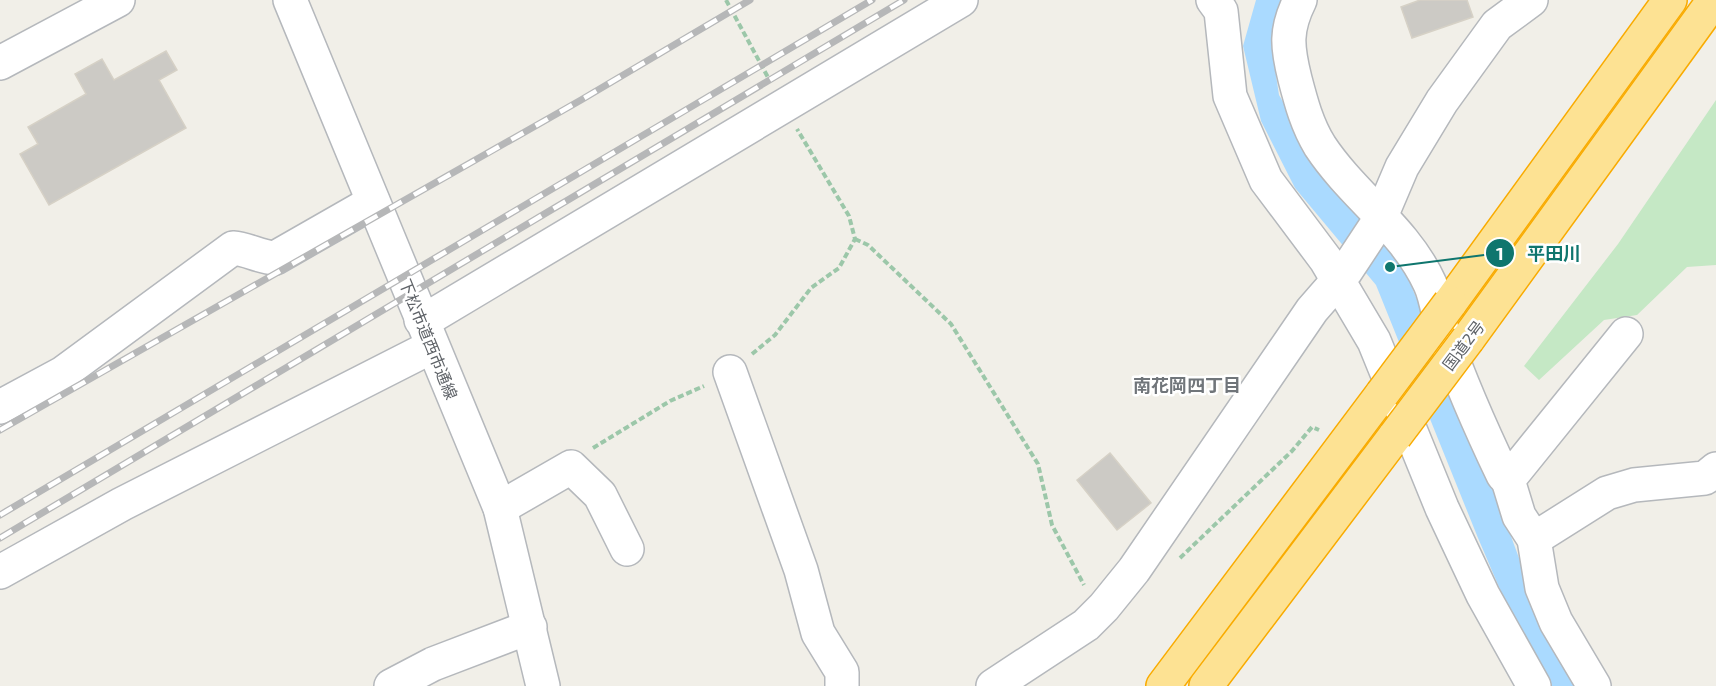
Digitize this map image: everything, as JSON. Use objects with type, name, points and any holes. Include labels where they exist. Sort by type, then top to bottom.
[{"type":"highway","points":[[1163,686],[1450,303],[1670,0]]},
{"type":"highway","name":"国道2号","points":[[1206,686],[1468,339],[1714,0]]},
{"type":"street","points":[[0,63],[118,0]]},
{"type":"street","name":"下松市道西市通線","points":[[290,0],[500,508],[543,686]]},
{"type":"street","points":[[0,572],[426,333],[432,316],[961,0]]},
{"type":"street","points":[[1213,0],[1221,11],[1230,96],[1266,180],[1326,260],[1342,276],[1374,341],[1442,508],[1484,595],[1534,686]]},
{"type":"street","points":[[1300,0],[1290,19],[1287,47],[1303,112],[1320,146],[1381,218],[1430,285],[1443,332],[1477,422],[1503,475],[1508,480],[1519,516],[1534,539],[1542,588],[1556,622],[1594,686]]},
{"type":"street","points":[[993,686],[1086,625],[1104,608],[1134,570],[1312,310],[1342,276],[1381,218],[1402,167],[1442,101],[1497,25],[1531,0]]},
{"type":"street","points":[[0,407],[63,373],[233,248],[243,249],[260,257],[275,258],[373,202]]},
{"type":"street","points":[[1508,480],[1626,334]]},
{"type":"street","points":[[730,372],[801,570],[818,633],[842,672],[842,686]]},
{"type":"street","points":[[500,508],[571,467],[600,495],[627,549]]},
{"type":"street","points":[[1534,539],[1607,493],[1634,485],[1705,478],[1716,469]]},
{"type":"street","points":[[391,686],[433,664],[530,627]]},
{"type":"path","points":[[571,467],[581,455],[670,401],[730,372],[775,335],[811,288],[838,268],[855,239],[849,216],[784,106],[726,0]]},
{"type":"path","points":[[855,239],[868,245],[951,324],[1038,464],[1052,525],[1088,592],[1104,608]]},
{"type":"path","points":[[1174,563],[1292,451],[1312,427],[1346,442]]},
{"type":"green space","points":[[1716,100],[1716,265],[1687,267],[1637,315],[1604,320],[1539,380],[1524,366],[1618,244]]},
{"type":"water","points":[[1256,0],[1282,0],[1271,43],[1279,95],[1316,158],[1402,264],[1473,433],[1537,607],[1583,686],[1546,686],[1531,662],[1478,538],[1376,285],[1295,188],[1261,121],[1243,46]]},
{"type":"building","points":[[1420,0],[1467,0],[1473,17],[1412,38],[1401,7]]},
{"type":"building","points":[[166,51],[177,70],[159,80],[186,128],[49,205],[20,154],[38,144],[28,127],[86,94],[75,74],[102,59],[114,80]]},
{"type":"building","points":[[1110,453],[1151,503],[1117,530],[1077,480]]},
{"type":"railway","points":[[0,430],[581,100],[750,0]]},
{"type":"railway","points":[[0,515],[872,0]]},
{"type":"railway","points":[[0,538],[904,0]]},
{"type":"place","name":"平田川","points":[[1390,267]]},
{"type":"district","name":"南花岡四丁目","points":[[1187,385]]}]
